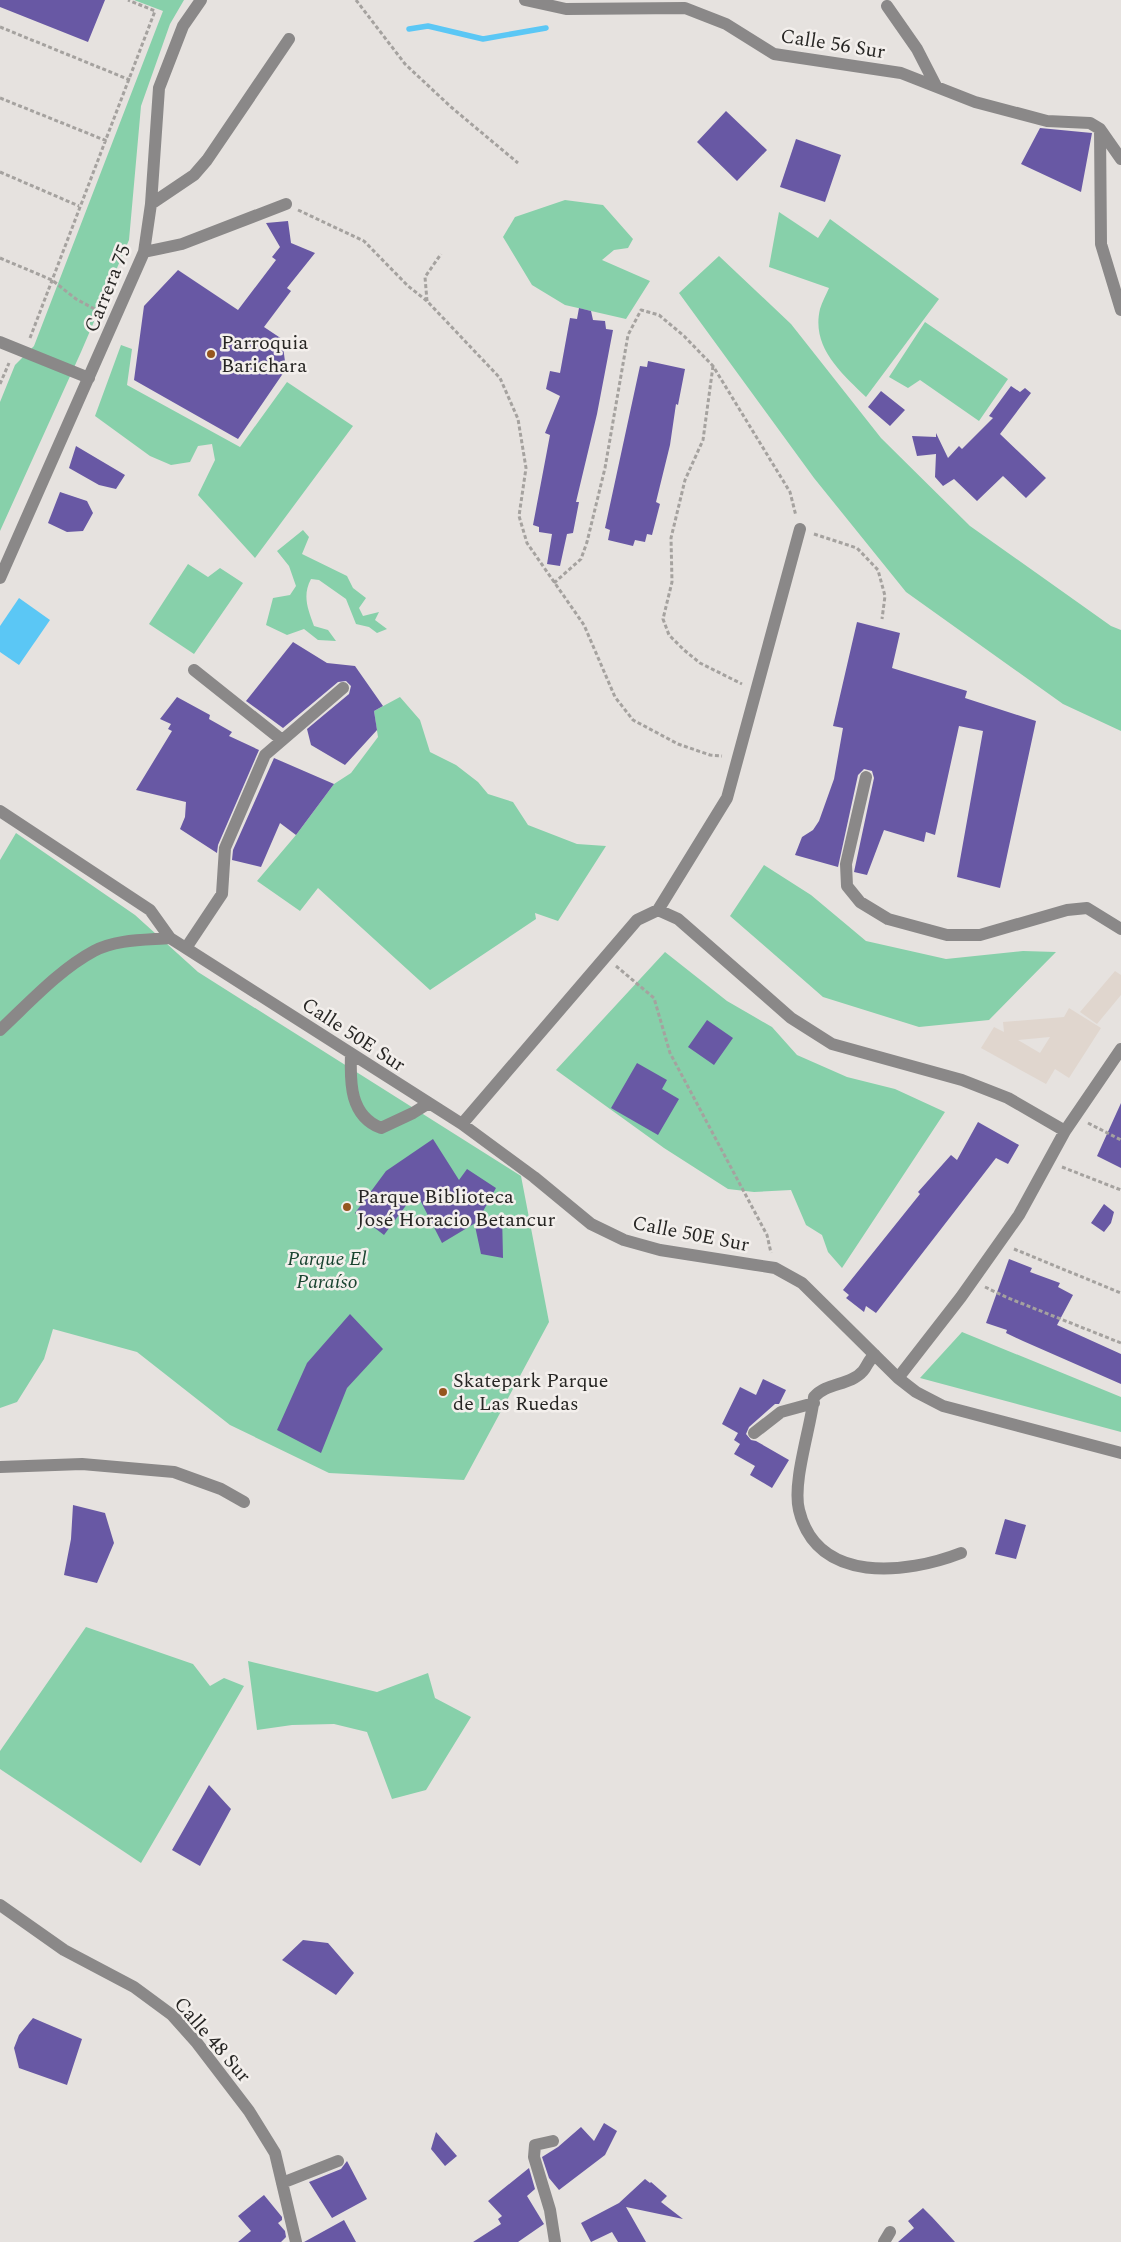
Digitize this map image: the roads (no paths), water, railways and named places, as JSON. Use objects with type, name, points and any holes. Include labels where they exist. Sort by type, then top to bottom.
[{"type":"street","name":"Carrera 75","points":[[0,578],[116,321],[144,252],[151,204],[159,88],[183,26],[201,0]]},
{"type":"street","name":"Calle 56 Sur","points":[[525,0],[566,10],[685,8],[726,24],[774,54],[901,73],[975,102],[1047,121],[1090,123],[1100,129]]},
{"type":"street","points":[[887,6],[916,49],[936,86]]},
{"type":"street","points":[[151,204],[194,175],[207,160],[289,39]]},
{"type":"street","points":[[1100,129],[1121,160]]},
{"type":"street","points":[[1100,129],[1101,244],[1121,310]]},
{"type":"street","points":[[144,252],[182,244],[286,204]]},
{"type":"street","points":[[0,342],[89,378]]},
{"type":"street","points":[[462,1124],[637,920],[658,910],[727,798],[800,529]]},
{"type":"street","points":[[194,670],[282,740]]},
{"type":"street","points":[[186,948],[222,894],[224,848],[265,755],[343,688]]},
{"type":"street","points":[[866,777],[846,864],[847,886],[860,902],[888,919],[947,934],[980,935],[1067,910],[1088,908],[1121,929]]},
{"type":"street","name":"Calle 50E Sur","points":[[0,811],[150,910],[170,938],[462,1124],[534,1177],[591,1224],[624,1240],[660,1250],[775,1268],[802,1283],[898,1378],[916,1392],[943,1406],[1121,1453]]},
{"type":"street","points":[[658,910],[678,919],[791,1018],[832,1044],[971,1084],[1008,1098],[1065,1131]]},
{"type":"street","points":[[0,1030],[62,974],[95,950],[129,941],[170,938]]},
{"type":"street","points":[[898,1378],[1019,1215],[1065,1131],[1121,1049]]},
{"type":"street","points":[[351,1055],[350,1085],[359,1109],[368,1123],[381,1128],[429,1103]]},
{"type":"street","points":[[875,1355],[868,1360],[864,1371],[847,1381],[825,1388],[814,1397],[801,1471],[799,1509],[813,1538],[822,1548],[837,1560],[852,1566],[867,1568],[914,1566],[961,1552]]},
{"type":"street","points":[[754,1433],[781,1412],[814,1403]]},
{"type":"street","points":[[0,1467],[21,1464],[82,1464],[174,1472],[221,1489],[244,1502]]},
{"type":"street","name":"Calle 48 Sur","points":[[0,1905],[64,1950],[134,1987],[172,2015],[197,2043],[249,2111],[274,2154],[296,2242]]},
{"type":"street","points":[[553,2141],[535,2145],[534,2157],[550,2210],[555,2242]]},
{"type":"street","points":[[282,2183],[338,2161]]},
{"type":"water","points":[[19,598],[50,620],[19,665],[0,652],[0,626]]},
{"type":"waterway","points":[[409,29],[428,26],[483,39],[546,28]]},
{"type":"place","name":"Parroquia Barichara","points":[[211,354]]},
{"type":"place","name":"Parque Biblioteca José Horacio Betancur","points":[[347,1207]]},
{"type":"place","name":"Skatepark Parque de Las Ruedas","points":[[443,1392]]},
{"type":"park label","name":"Parque El Paraíso","points":[[327,1270]]}]
